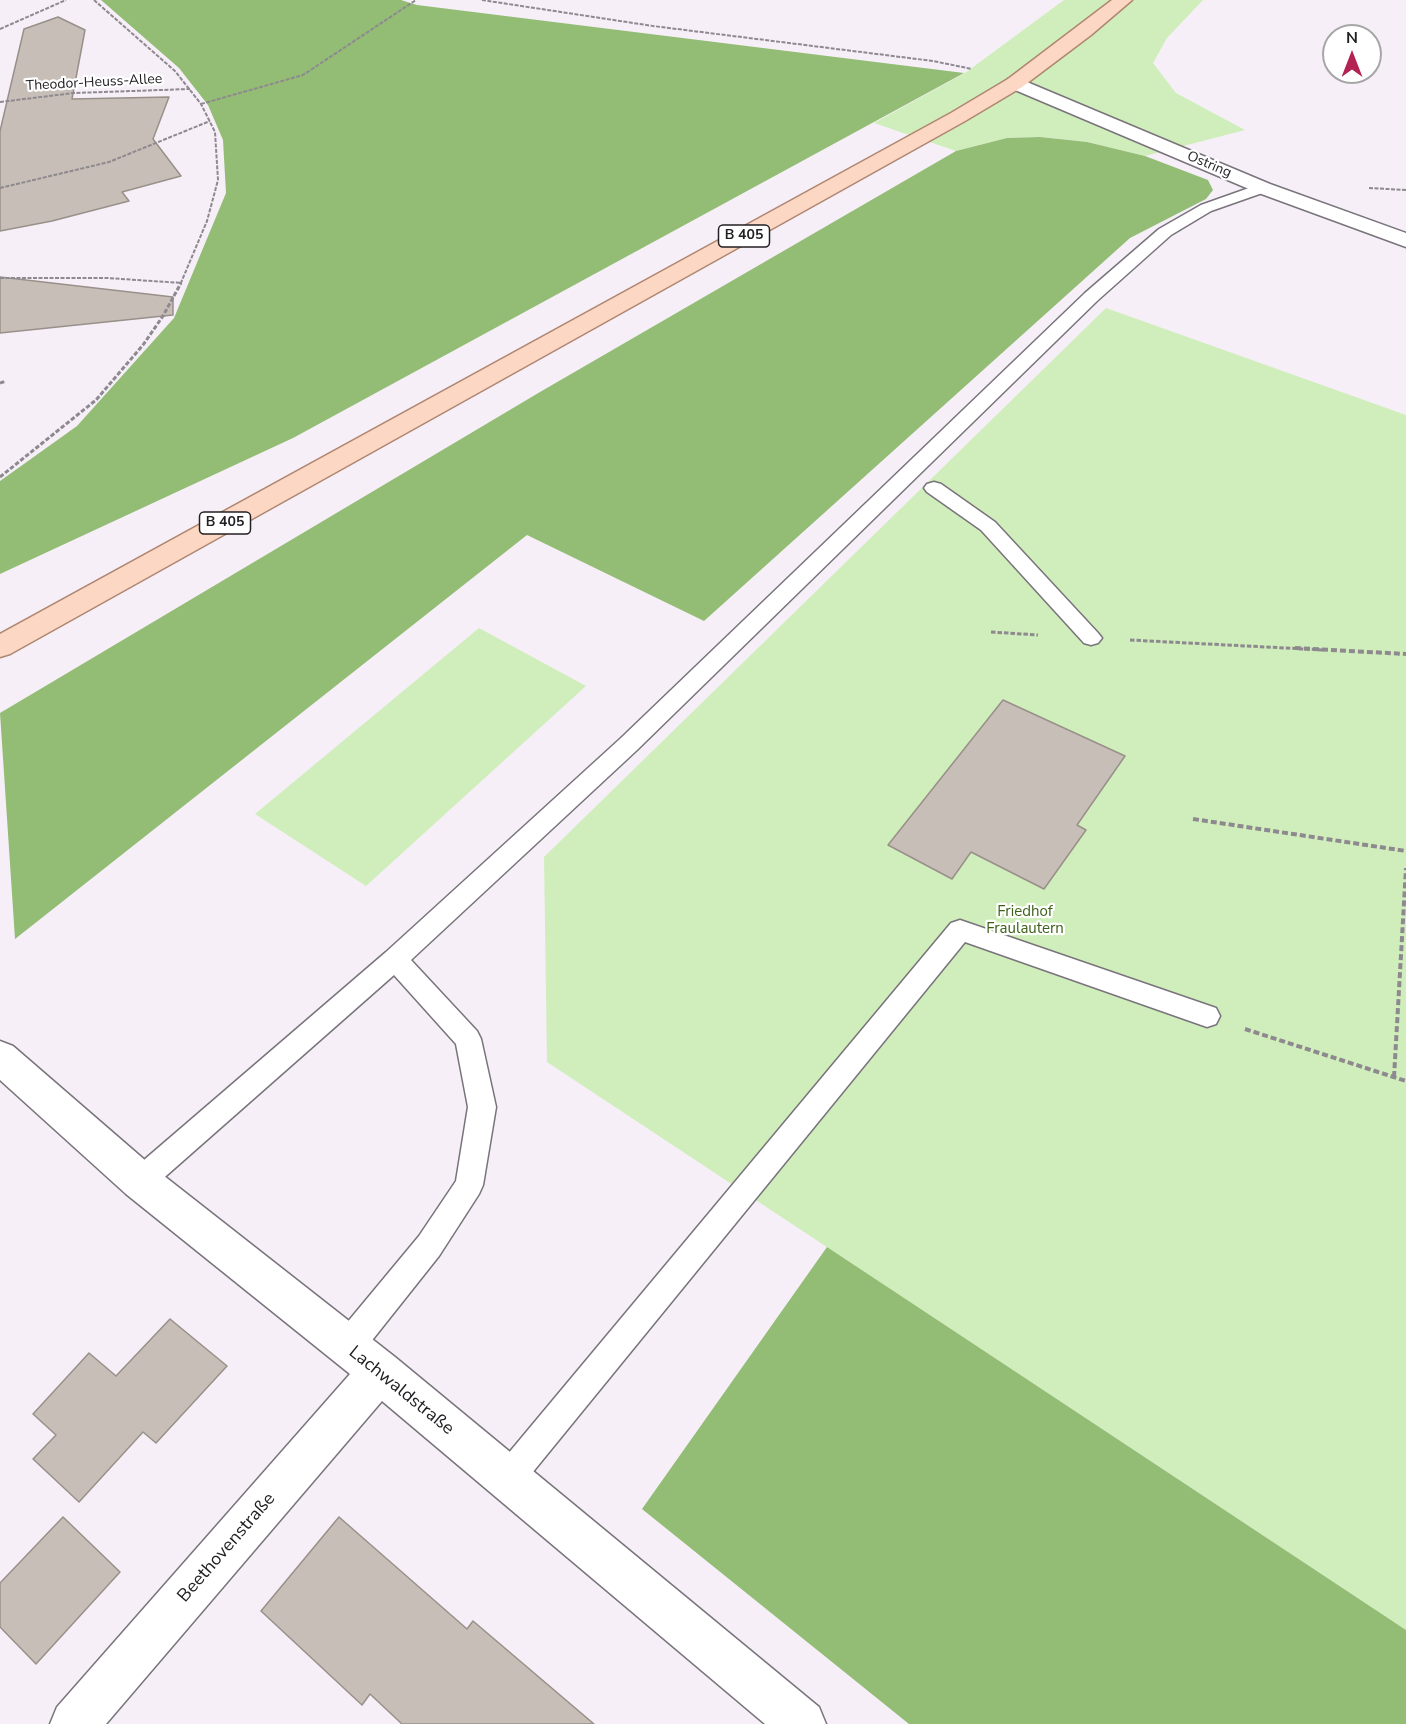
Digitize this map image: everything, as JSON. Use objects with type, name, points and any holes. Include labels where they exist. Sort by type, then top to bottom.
[{"type":"main road","name":"B 405","points":[[0,647],[958,117],[1015,83],[1085,31],[1122,0]]},
{"type":"street","name":"Ostring","points":[[1015,83],[1263,188],[1406,240]]},
{"type":"street","name":"Lachwaldstraße","points":[[0,1057],[140,1181],[508,1478],[802,1724]]},
{"type":"street","name":"Beethovenstraße","points":[[74,1724],[363,1360]]},
{"type":"lane","points":[[140,1181],[395,959],[628,744],[1091,297],[1165,232],[1206,208],[1263,188]]},
{"type":"lane","points":[[934,488],[988,526],[1090,638]]},
{"type":"lane","points":[[508,1478],[960,930],[1207,1016]]},
{"type":"lane","points":[[363,1360],[429,1246],[469,1185],[482,1107],[468,1039],[395,959]]},
{"type":"path","points":[[0,29],[66,0]]},
{"type":"path","points":[[0,477],[96,400],[142,345],[163,316],[182,283],[207,221],[218,180],[215,132],[201,104],[175,71],[94,0]]},
{"type":"path","points":[[201,104],[303,75],[416,0]]},
{"type":"path","points":[[482,0],[653,26],[933,61],[976,70],[1015,83]]},
{"type":"path","name":"Theodor-Heuss-Allee","points":[[0,102],[74,93],[190,89]]},
{"type":"path","points":[[0,188],[109,162],[210,121]]},
{"type":"path","points":[[0,278],[57,276],[182,283]]},
{"type":"path","points":[[0,382],[6,381]]},
{"type":"path","points":[[991,632],[1406,654]]},
{"type":"path","points":[[1193,819],[1406,851]]},
{"type":"path","points":[[1394,1077],[1406,868]]},
{"type":"path","points":[[1207,1016],[1406,1081]]},
{"type":"green space","points":[[101,0],[401,0],[417,5],[964,73],[293,438],[0,574],[0,481],[77,426],[174,318],[226,193],[223,140],[208,105],[179,68]]},
{"type":"green space","points":[[1064,0],[1203,0],[1167,38],[1153,63],[1176,93],[1245,130],[1145,156],[1087,142],[1040,137],[1007,138],[956,151],[874,123],[965,73]]},
{"type":"green space","points":[[1040,137],[1087,142],[1145,156],[1208,180],[1213,190],[1206,199],[1130,238],[704,621],[527,535],[15,939],[0,713],[540,392],[956,151],[1007,138]]},
{"type":"green space","name":"Friedhof Fraulautern","points":[[1106,308],[1406,415],[1406,1630],[547,1062],[544,857]]},
{"type":"green space","points":[[479,628],[586,686],[366,886],[255,814]]},
{"type":"green space","points":[[827,1247],[1406,1630],[1406,1724],[909,1724],[642,1509]]},
{"type":"building","points":[[58,17],[85,30],[72,99],[169,97],[153,139],[181,176],[122,192],[129,201],[52,221],[0,231],[0,131],[24,29]]},
{"type":"building","points":[[0,277],[173,297],[173,315],[0,333]]},
{"type":"building","points":[[1003,700],[1125,756],[1077,825],[1086,830],[1044,889],[971,852],[952,879],[888,845]]},
{"type":"building","points":[[170,1319],[227,1366],[156,1443],[143,1432],[79,1502],[33,1459],[56,1435],[33,1414],[89,1353],[116,1376]]},
{"type":"building","points":[[63,1517],[120,1572],[36,1664],[0,1627],[0,1583]]},
{"type":"building","points":[[339,1517],[467,1629],[473,1621],[594,1724],[402,1724],[370,1694],[362,1705],[261,1611]]}]
